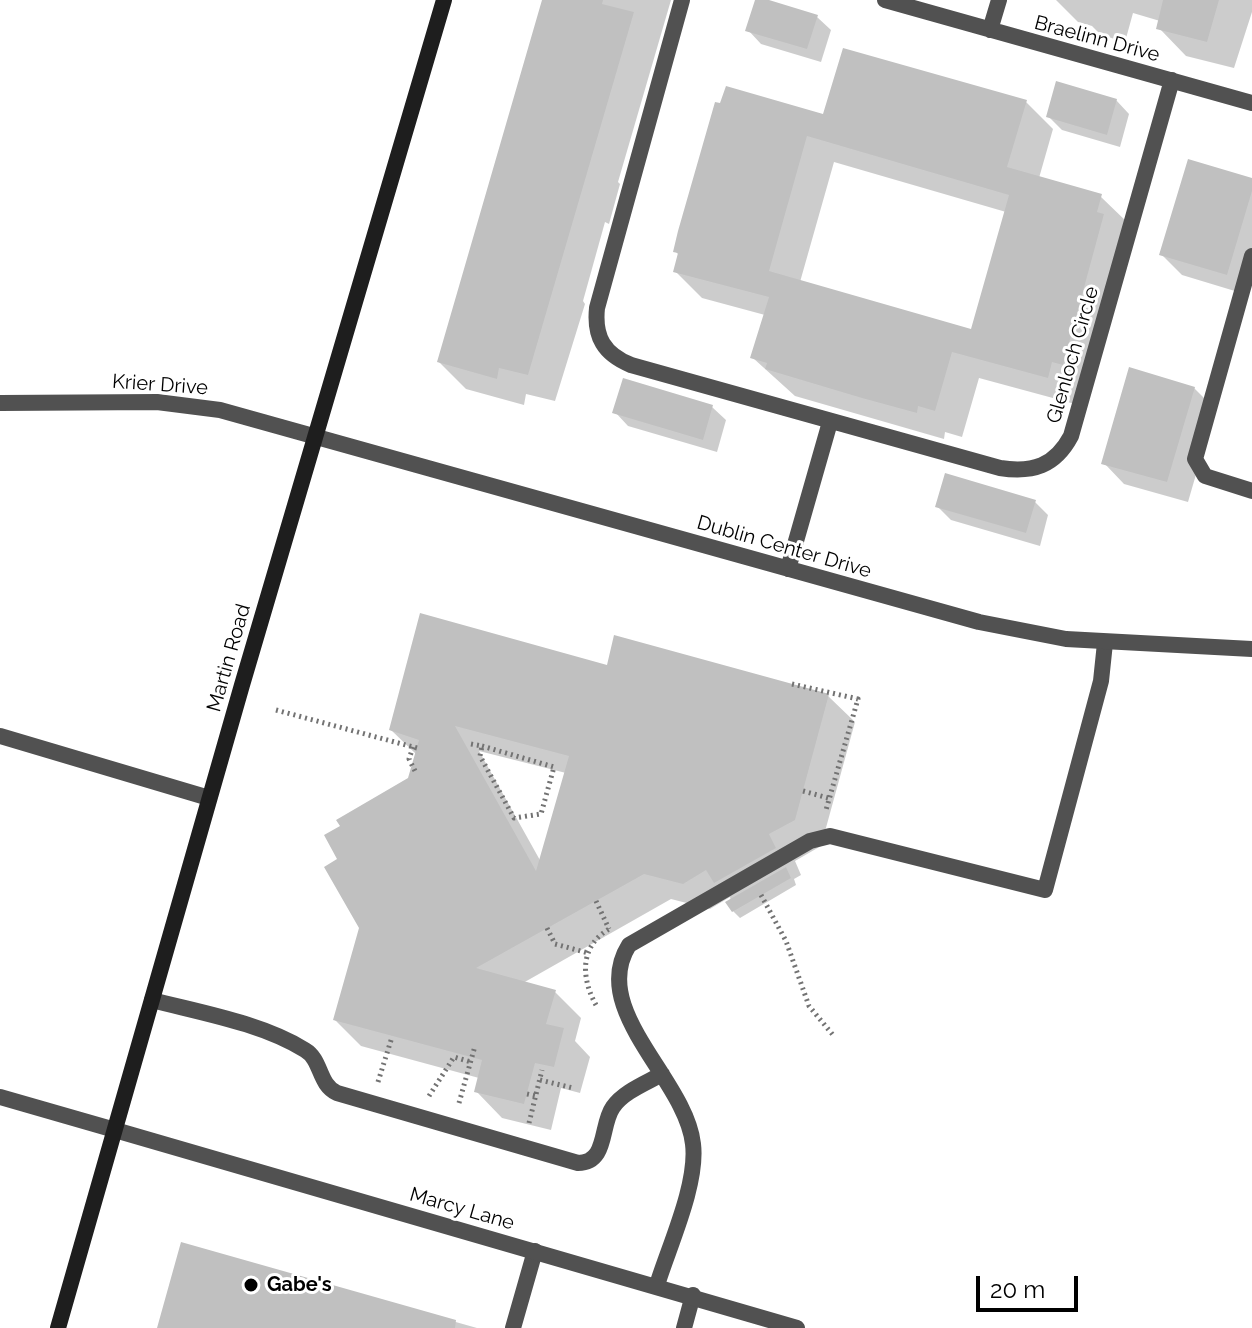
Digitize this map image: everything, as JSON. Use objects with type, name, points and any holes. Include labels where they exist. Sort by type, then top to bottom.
[{"type":"street","name":"Martin Road","points":[[58,1328],[314,436],[444,0]]},
{"type":"street","name":"Glenloch Circle","points":[[682,0],[600,295],[595,325],[598,338],[614,357],[631,365],[1000,468],[1032,470],[1056,458],[1065,448],[1077,420],[1172,80]]},
{"type":"street","name":"Braelinn Drive","points":[[885,0],[1252,103]]},
{"type":"street","points":[[990,30],[999,0]]},
{"type":"street","points":[[1252,256],[1195,459],[1200,472],[1209,478],[1252,491]]},
{"type":"street","name":"Krier Drive","points":[[0,403],[174,403],[240,414],[314,436]]},
{"type":"street","points":[[788,569],[830,422]]},
{"type":"street","name":"Dublin Center Drive","points":[[314,436],[979,622],[1105,643],[1252,649]]},
{"type":"street","points":[[657,1285],[694,1159],[686,1117],[619,998],[618,978],[625,951],[637,937],[810,841],[835,836],[1045,890],[1101,681],[1105,643]]},
{"type":"street","points":[[0,736],[209,798]]},
{"type":"street","points":[[152,1000],[288,1042],[313,1057],[329,1089],[574,1162],[589,1162],[600,1149],[616,1103],[662,1074]]},
{"type":"street","name":"Marcy Lane","points":[[0,1097],[693,1295],[797,1328]]},
{"type":"street","points":[[513,1328],[535,1251]]},
{"type":"street","points":[[684,1328],[693,1295]]},
{"type":"path","points":[[276,710],[415,748],[409,759],[415,771]]},
{"type":"path","points":[[471,744],[482,746],[554,767],[541,814],[514,818],[480,756],[482,746]]},
{"type":"path","points":[[549,783],[560,785]]},
{"type":"path","points":[[803,791],[832,799]]},
{"type":"path","points":[[750,874],[786,941],[809,1006],[833,1035]]},
{"type":"path","points":[[596,901],[609,929]]},
{"type":"path","points":[[547,928],[555,944],[588,953]]},
{"type":"path","points":[[372,1103],[392,1037]]},
{"type":"path","points":[[453,1127],[475,1046]]},
{"type":"path","points":[[416,1116],[454,1057],[471,1062]]},
{"type":"path","points":[[523,1147],[542,1070]]},
{"type":"path","points":[[540,1080],[573,1088]]},
{"type":"path","points":[[527,1094],[536,1096]]},
{"type":"building","points":[[542,0],[603,0],[602,4],[634,12],[528,375],[499,368],[497,379],[437,362]]},
{"type":"building","points":[[755,0],[769,0],[818,15],[807,49],[745,31]]},
{"type":"building","points":[[1163,0],[1219,0],[1207,42],[1156,29]]},
{"type":"building","points":[[843,48],[1027,100],[1007,167],[1102,194],[1097,212],[1104,214],[1063,365],[1052,362],[1048,378],[952,352],[935,411],[918,406],[917,413],[765,369],[767,363],[750,358],[769,297],[673,272],[678,253],[673,252],[678,231],[715,102],[720,103],[726,86],[823,114]],"holes":[[[807,136],[1009,195],[971,329],[769,271]]]},
{"type":"building","points":[[1056,81],[1117,99],[1107,135],[1046,117]]},
{"type":"building","points":[[1188,159],[1252,178],[1252,191],[1227,275],[1159,255]]},
{"type":"building","points":[[1129,367],[1195,387],[1167,482],[1101,464]]},
{"type":"building","points":[[623,378],[713,405],[703,440],[612,413]]},
{"type":"building","points":[[945,473],[1036,500],[1026,533],[935,507]]},
{"type":"building","points":[[420,613],[607,665],[614,635],[829,694],[795,820],[769,834],[776,848],[714,883],[706,870],[683,884],[644,874],[476,968],[556,990],[546,1024],[564,1028],[554,1067],[535,1063],[524,1104],[474,1092],[482,1060],[333,1020],[359,928],[324,867],[337,859],[324,835],[340,826],[336,820],[408,778],[419,740],[389,730]],"holes":[[[455,726],[569,756],[536,871]]]},
{"type":"building","points":[[786,867],[791,878],[732,912],[725,902]]},
{"type":"building","name":"Gabe's","points":[[181,1242],[456,1320],[455,1328],[157,1328]]},
{"type":"place","name":"Gabe's","points":[[251,1285]]}]
